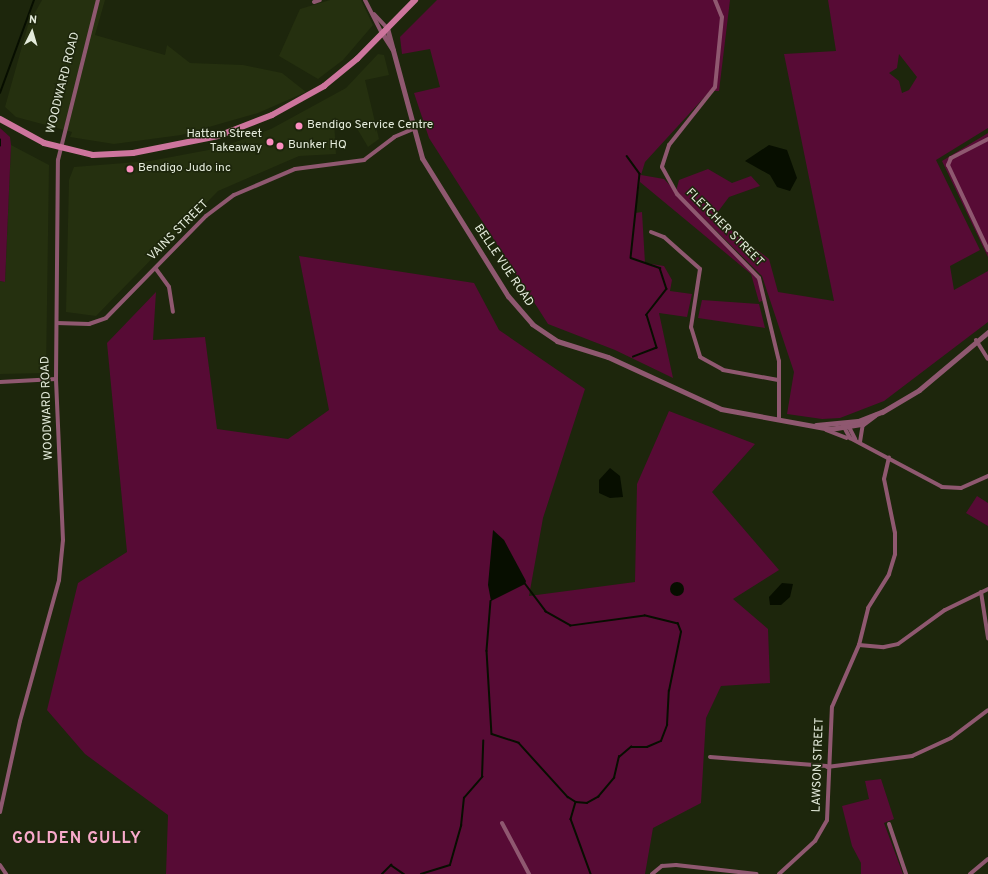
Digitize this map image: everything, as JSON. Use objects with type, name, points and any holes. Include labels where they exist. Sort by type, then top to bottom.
[{"type":"main road","points":[[0,119],[25,134],[59,148],[93,154],[126,154],[233,131],[312,94],[357,59],[415,0]]},
{"type":"street","name":"WOODWARD ROAD","points":[[0,812],[20,721],[59,580],[63,534],[56,380],[59,148],[98,0]]},
{"type":"street","points":[[314,2],[320,0]]},
{"type":"street","name":"BELLE VUE ROAD","points":[[365,0],[384,30],[393,51],[422,158],[508,296],[532,324],[557,341],[608,357],[710,406],[779,420],[813,425],[863,424],[875,415]]},
{"type":"street","name":"FLETCHER STREET","points":[[715,0],[722,21],[713,91],[669,145],[662,167],[676,194],[759,278],[779,361],[779,420]]},
{"type":"street","name":"VAINS STREET","points":[[57,323],[100,321],[156,269],[206,216],[234,195],[295,169],[364,160],[394,137],[413,129]]},
{"type":"street","points":[[988,139],[951,158],[948,166],[988,250]]},
{"type":"street","points":[[651,232],[664,237],[700,269],[691,327],[700,357],[723,370],[778,380]]},
{"type":"street","points":[[156,269],[169,287],[173,312]]},
{"type":"street","points":[[845,425],[875,415],[918,390],[976,340],[988,332]]},
{"type":"street","points":[[976,340],[988,359]]},
{"type":"street","points":[[0,382],[56,380]]},
{"type":"street","points":[[860,442],[863,424]]},
{"type":"street","name":"BELLE VUE ROAD","points":[[813,425],[822,428],[845,425]]},
{"type":"street","points":[[845,425],[850,438]]},
{"type":"street","points":[[845,425],[855,439]]},
{"type":"street","points":[[822,428],[855,439],[937,485],[955,489],[988,476]]},
{"type":"street","name":"LAWSON STREET","points":[[779,874],[811,846],[825,826],[827,766],[832,706],[859,645],[868,608],[889,574],[895,554],[896,534],[884,479],[889,458]]},
{"type":"street","points":[[859,645],[884,647],[898,644],[945,610],[988,589]]},
{"type":"street","points":[[981,592],[988,638]]},
{"type":"street","points":[[710,757],[827,766],[912,756],[946,740],[988,710]]},
{"type":"street","points":[[502,823],[529,874]]},
{"type":"street","points":[[889,824],[906,874]]},
{"type":"street","points":[[970,874],[988,859]]},
{"type":"street","points":[[0,865],[6,874]]},
{"type":"street","points":[[652,874],[658,868],[670,865],[712,866],[756,874]]},
{"type":"shaded area","points":[[42,0],[105,0],[95,35],[165,55],[167,45],[190,63],[243,65],[282,73],[306,92],[258,113],[181,135],[114,144],[70,137],[72,132],[16,117],[5,107],[28,25]]},
{"type":"shaded area","points":[[330,0],[361,0],[373,25],[343,60],[318,79],[279,56],[300,9]]},
{"type":"shaded area","points":[[437,0],[730,0],[719,91],[710,91],[645,162],[641,175],[664,179],[759,281],[762,301],[759,302],[751,274],[640,182],[635,213],[642,212],[645,263],[664,266],[672,280],[670,291],[692,294],[687,317],[659,313],[673,378],[615,350],[548,324],[429,138],[414,93],[440,87],[430,49],[402,54],[400,37]]},
{"type":"shaded area","points":[[828,0],[988,0],[988,128],[936,160],[980,250],[950,266],[954,290],[988,271],[988,322],[884,401],[840,418],[822,419],[787,414],[794,372],[762,276],[676,191],[679,180],[708,169],[732,183],[751,176],[760,186],[729,197],[714,217],[769,259],[778,292],[834,301],[784,54],[836,51]],"holes":[[[899,54],[917,77],[909,90],[902,93],[899,81],[889,73],[897,68]]]},
{"type":"shaded area","points":[[378,54],[384,55],[389,75],[365,80],[379,139],[368,147],[352,120],[334,121],[336,154],[299,156],[218,191],[96,316],[66,312],[69,180],[74,167],[150,161],[219,148],[271,129],[346,88]]},
{"type":"shaded area","points":[[0,128],[10,137],[11,145],[5,282],[0,281]]},
{"type":"shaded area","points":[[988,133],[988,257],[942,161]]},
{"type":"shaded area","points":[[11,145],[49,165],[46,373],[0,374],[0,281],[5,282]]},
{"type":"shaded area","points":[[769,145],[787,150],[797,178],[790,191],[777,187],[770,175],[745,161]]},
{"type":"shaded area","points":[[299,256],[474,283],[499,330],[585,389],[543,518],[529,596],[635,582],[637,484],[669,411],[755,444],[712,492],[779,570],[733,599],[768,629],[770,683],[721,686],[706,718],[701,803],[653,828],[645,874],[166,874],[168,815],[85,754],[47,710],[78,583],[127,552],[107,343],[156,292],[153,340],[205,337],[217,429],[288,439],[329,410]]},
{"type":"shaded area","points":[[702,300],[759,304],[765,328],[698,318]]},
{"type":"shaded area","points":[[610,468],[620,476],[623,497],[610,498],[599,493],[599,480]]},
{"type":"shaded area","points":[[977,496],[988,503],[988,526],[966,513]]},
{"type":"shaded area","points":[[493,530],[504,540],[526,581],[525,584],[491,601],[488,585]]},
{"type":"shaded area","points":[[674,582],[680,582],[684,586],[684,592],[680,596],[674,596],[670,592],[670,586]]},
{"type":"shaded area","points":[[782,583],[793,584],[790,597],[781,605],[770,605],[769,597]]},
{"type":"shaded area","points":[[881,779],[894,819],[884,823],[903,874],[861,874],[861,863],[852,846],[842,806],[869,799],[865,781]]},
{"type":"waterway","points":[[0,93],[34,0]]},
{"type":"waterway","points":[[0,140],[0,146]]},
{"type":"waterway","points":[[627,156],[640,174],[631,258],[660,268],[667,289],[647,315],[657,348],[634,357]]},
{"type":"waterway","points":[[491,601],[487,651],[492,734],[519,743],[568,797],[576,802],[587,803],[598,797],[614,778],[619,757],[631,747],[647,747],[661,741],[667,725],[669,691],[681,632],[678,624],[645,616],[571,626],[546,612],[525,584]]},
{"type":"waterway","points":[[421,874],[450,865],[461,826],[464,798],[482,777],[483,741]]},
{"type":"waterway","points":[[576,802],[571,819],[591,874]]},
{"type":"waterway","points":[[382,874],[391,865],[404,874]]},
{"type":"place","name":"Bendigo Service Centre","points":[[299,126]]},
{"type":"place","name":"Hattam Street Takeaway","points":[[270,142]]},
{"type":"place","name":"Bunker HQ","points":[[280,146]]},
{"type":"place","name":"Bendigo Judo inc","points":[[130,169]]},
{"type":"district","name":"GOLDEN GULLY","points":[[77,839]]}]
